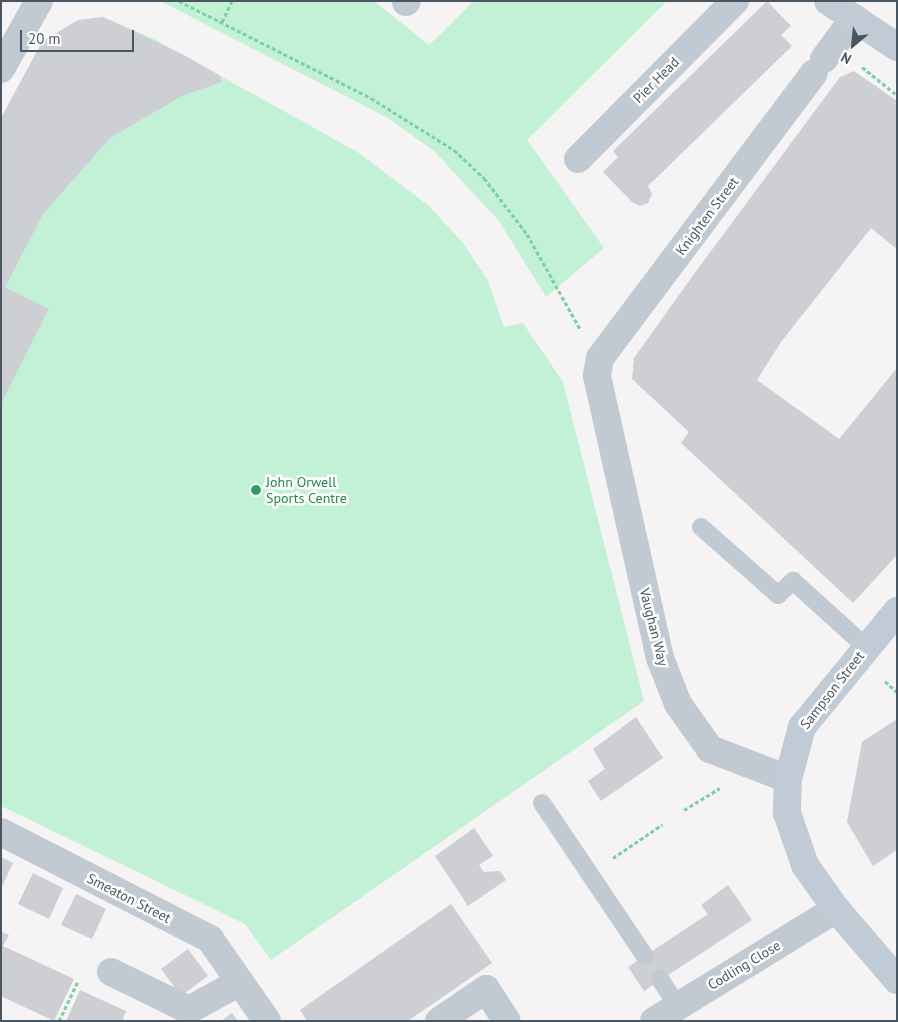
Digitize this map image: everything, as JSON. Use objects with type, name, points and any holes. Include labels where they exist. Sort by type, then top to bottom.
[{"type":"street","points":[[1,69],[39,1]]},
{"type":"street","name":"Pier Head","points":[[578,159],[735,1]]},
{"type":"street","points":[[828,1],[897,47]]},
{"type":"street","name":"Knighten Street","points":[[600,358],[854,18]]},
{"type":"street","name":"Vaughan Way","points":[[600,358],[597,375],[655,638],[678,704],[710,749],[788,779]]},
{"type":"street","name":"Sampson Street","points":[[788,779],[802,727],[897,611]]},
{"type":"street","points":[[788,779],[788,813],[794,840],[836,909],[897,980]]},
{"type":"street","name":"Smeaton Street","points":[[1,832],[210,939],[266,1021]]},
{"type":"street","name":"Codling Close","points":[[654,1021],[677,1005],[836,909]]},
{"type":"street","points":[[111,972],[186,1015],[240,982]]},
{"type":"street","points":[[438,1021],[486,989],[508,1021]]},
{"type":"lane","points":[[701,527],[778,595],[793,580],[866,647]]},
{"type":"lane","points":[[542,803],[645,956]]},
{"type":"lane","points":[[660,979],[677,1005]]},
{"type":"path","points":[[179,1],[371,98],[454,150],[484,178],[527,234],[600,358]]},
{"type":"path","points":[[222,22],[232,1]]},
{"type":"path","points":[[854,61],[897,95]]},
{"type":"path","points":[[884,680],[897,692]]},
{"type":"path","points":[[684,810],[724,786]]},
{"type":"path","points":[[590,874],[663,824]]},
{"type":"green space","points":[[160,1],[374,1],[429,45],[474,1],[667,1],[527,140],[604,248],[546,297],[499,221],[434,151],[388,118]]},
{"type":"green space","name":"John Orwell Sports Centre","points":[[103,17],[154,39],[359,153],[429,206],[463,243],[488,281],[504,327],[523,323],[563,382],[644,701],[271,960],[245,924],[1,806],[1,118],[42,42],[78,20]]},
{"type":"building","points":[[767,1],[791,26],[781,35],[792,46],[648,186],[652,194],[648,203],[640,206],[632,202],[603,172],[618,157],[613,151]]},
{"type":"building","points":[[103,17],[182,54],[219,75],[222,82],[182,96],[110,138],[43,214],[5,287],[49,309],[1,404],[1,118],[42,42],[78,20]]},
{"type":"building","points":[[854,71],[897,101],[897,249],[871,228],[781,342],[757,380],[839,439],[897,368],[897,555],[853,603],[681,443],[689,432],[632,379],[634,358],[694,274],[840,77]]},
{"type":"building","points":[[636,717],[663,758],[601,801],[588,781],[605,769],[593,749]]},
{"type":"building","points":[[897,719],[897,850],[873,866],[847,822],[862,742]]},
{"type":"building","points":[[474,828],[493,856],[479,865],[484,872],[500,871],[506,880],[468,906],[435,856]]},
{"type":"building","points":[[1,857],[13,863],[1,889]]},
{"type":"building","points":[[33,873],[63,888],[49,919],[18,904]]},
{"type":"building","points":[[728,885],[752,920],[644,991],[628,967],[708,914],[701,905]]},
{"type":"building","points":[[76,894],[106,909],[92,939],[61,925]]},
{"type":"building","points":[[451,904],[492,963],[408,1021],[307,1021],[300,1010]]},
{"type":"building","points":[[1,932],[9,935],[3,946],[74,979],[54,1021],[1,996]]},
{"type":"building","points":[[188,949],[208,976],[181,996],[161,969]]},
{"type":"building","points":[[80,990],[126,1011],[122,1021],[66,1021]]},
{"type":"building","points":[[232,1013],[238,1021],[221,1021]]},
{"type":"place","name":"John Orwell Sports Centre","points":[[256,490]]}]
